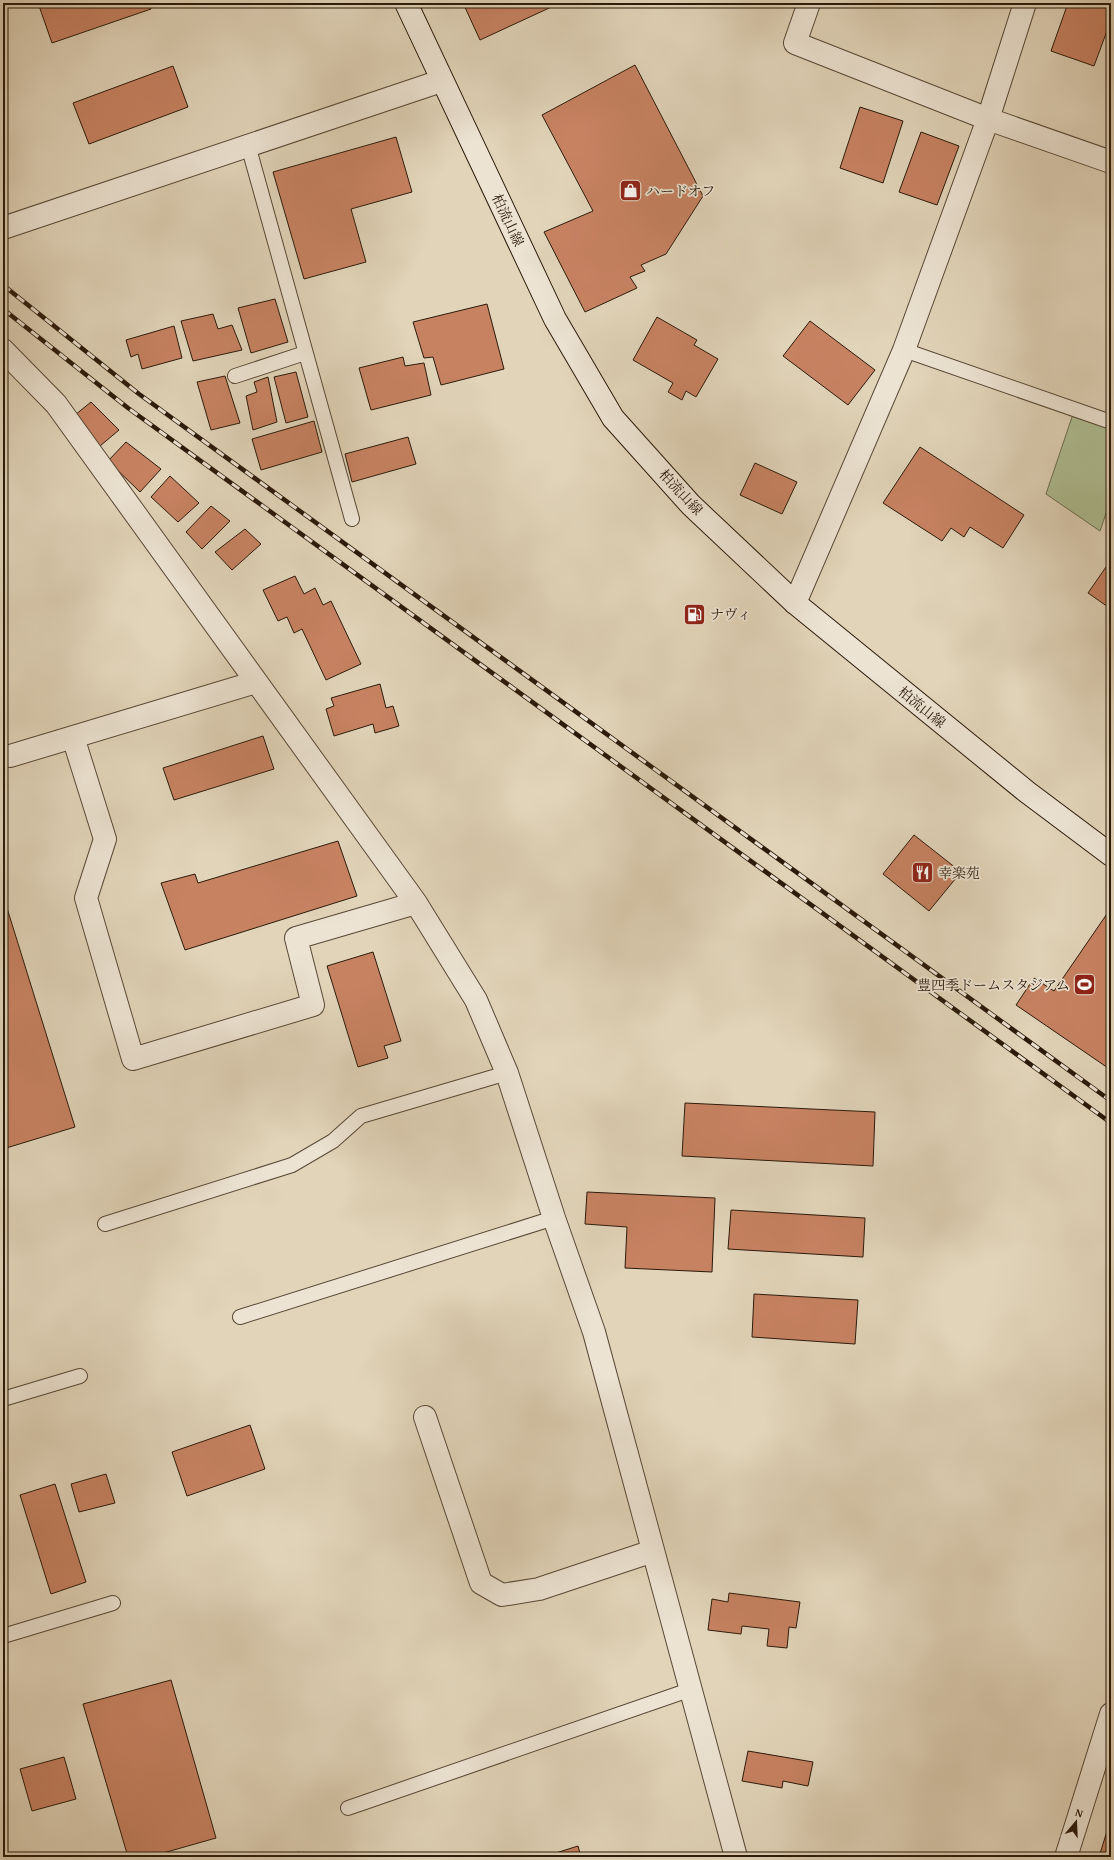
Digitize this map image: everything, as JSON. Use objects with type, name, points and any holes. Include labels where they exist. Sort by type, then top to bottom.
[{"type":"street","name":"柏流山線","points":[[406,3],[555,320],[613,418],[691,504],[795,603],[1027,792],[1111,855]]},
{"type":"street","points":[[808,3],[795,43],[988,119],[1111,162]]},
{"type":"street","points":[[795,603],[904,350],[988,119],[1025,3]]},
{"type":"street","points":[[3,228],[442,81]]},
{"type":"street","points":[[3,350],[56,404],[416,904],[476,1000],[507,1073],[554,1218],[594,1332],[692,1689],[736,1857]]},
{"type":"street","points":[[10,756],[256,682]]},
{"type":"street","points":[[73,737],[105,838],[86,898],[133,1059],[312,1006],[296,938],[416,904]]},
{"type":"street","points":[[425,1418],[481,1583],[502,1595],[539,1589],[653,1551]]},
{"type":"street","points":[[1066,1857],[1111,1714]]},
{"type":"lane","points":[[248,145],[352,519]]},
{"type":"lane","points":[[904,350],[1111,422]]},
{"type":"lane","points":[[235,376],[305,353]]},
{"type":"lane","points":[[105,1224],[292,1165],[333,1141],[360,1116],[507,1073]]},
{"type":"lane","points":[[240,1317],[554,1218]]},
{"type":"lane","points":[[3,1399],[80,1376]]},
{"type":"lane","points":[[3,1636],[113,1604]]},
{"type":"lane","points":[[348,1808],[692,1689]]},
{"type":"green space","points":[[1073,414],[1111,427],[1111,499],[1100,531],[1046,494]]},
{"type":"building","points":[[38,3],[149,3],[151,9],[52,43]]},
{"type":"building","points":[[463,3],[560,3],[480,40]]},
{"type":"building","points":[[1068,3],[1111,3],[1111,20],[1094,66],[1051,51]]},
{"type":"building","points":[[635,65],[703,196],[666,254],[641,265],[645,271],[630,277],[637,288],[585,312],[544,232],[593,211],[542,115]]},
{"type":"building","points":[[173,66],[188,107],[89,144],[73,103]]},
{"type":"building","points":[[860,107],[903,121],[883,183],[840,168]]},
{"type":"building","points":[[921,132],[959,146],[937,205],[899,192]]},
{"type":"building","points":[[396,137],[412,192],[351,209],[366,262],[304,279],[273,172]]},
{"type":"building","points":[[275,299],[288,342],[251,353],[238,308]]},
{"type":"building","points":[[487,304],[504,369],[441,385],[433,357],[424,358],[413,322]]},
{"type":"building","points":[[213,314],[218,329],[232,325],[242,350],[193,361],[181,321]]},
{"type":"building","points":[[657,317],[697,340],[694,345],[718,359],[696,397],[686,391],[682,400],[668,392],[673,383],[633,360]]},
{"type":"building","points":[[810,321],[875,370],[848,405],[783,356]]},
{"type":"building","points":[[174,326],[182,358],[142,369],[138,354],[131,357],[126,340]]},
{"type":"building","points":[[403,357],[405,366],[424,363],[431,395],[371,410],[359,368]]},
{"type":"building","points":[[296,372],[308,417],[286,423],[274,377]]},
{"type":"building","points":[[225,376],[240,423],[211,430],[197,382]]},
{"type":"building","points":[[268,377],[277,422],[253,430],[246,396],[257,392],[254,382]]},
{"type":"building","points":[[91,402],[119,430],[100,446],[75,415]]},
{"type":"building","points":[[314,421],[322,452],[261,470],[252,439]]},
{"type":"building","points":[[408,437],[416,464],[352,482],[345,454]]},
{"type":"building","points":[[126,442],[161,469],[140,492],[108,461]]},
{"type":"building","points":[[920,447],[1024,515],[1003,548],[970,527],[964,537],[951,528],[942,541],[883,503]]},
{"type":"building","points":[[755,463],[797,482],[782,514],[740,495]]},
{"type":"building","points":[[170,476],[199,503],[178,522],[151,497]]},
{"type":"building","points":[[211,506],[230,521],[202,549],[186,532]]},
{"type":"building","points":[[245,529],[261,544],[232,570],[215,552]]},
{"type":"building","points":[[1106,567],[1111,571],[1111,609],[1088,593]]},
{"type":"building","points":[[295,576],[304,594],[315,588],[323,605],[331,601],[361,664],[326,680],[302,629],[294,633],[287,617],[278,621],[263,590]]},
{"type":"building","points":[[380,684],[386,708],[393,706],[399,726],[375,733],[373,724],[334,736],[326,709],[334,706],[331,698]]},
{"type":"building","points":[[263,736],[274,769],[174,800],[163,768]]},
{"type":"building","name":"幸楽苑","points":[[914,835],[961,872],[929,911],[883,874]]},
{"type":"building","points":[[338,841],[357,896],[185,950],[161,883],[195,874],[198,883]]},
{"type":"building","points":[[7,908],[75,1127],[3,1149],[3,909]]},
{"type":"building","name":"豊四季ドームスタジアム","points":[[1111,908],[1111,1070],[1016,1005],[1034,978],[1054,991]]},
{"type":"building","points":[[373,952],[401,1041],[384,1046],[388,1058],[358,1067],[327,966]]},
{"type":"building","points":[[685,1103],[875,1112],[873,1166],[682,1156]]},
{"type":"building","points":[[587,1192],[715,1198],[712,1272],[625,1268],[627,1227],[585,1224]]},
{"type":"building","points":[[731,1210],[865,1218],[863,1257],[728,1249]]},
{"type":"building","points":[[754,1294],[858,1300],[855,1344],[752,1337]]},
{"type":"building","points":[[250,1425],[265,1469],[187,1496],[172,1452]]},
{"type":"building","points":[[106,1474],[115,1503],[79,1512],[71,1484]]},
{"type":"building","points":[[55,1484],[86,1582],[51,1594],[20,1495]]},
{"type":"building","points":[[729,1593],[800,1602],[796,1628],[789,1627],[787,1648],[767,1646],[769,1629],[742,1626],[741,1634],[708,1630],[712,1599],[728,1602]]},
{"type":"building","points":[[171,1680],[216,1838],[149,1857],[128,1857],[83,1704]]},
{"type":"building","points":[[748,1751],[813,1762],[808,1786],[783,1781],[782,1788],[742,1781]]},
{"type":"building","points":[[64,1757],[76,1799],[32,1811],[20,1769]]},
{"type":"building","points":[[1111,1818],[1111,1857],[1099,1857]]},
{"type":"building","points":[[578,1846],[581,1857],[543,1857]]},
{"type":"building","points":[[299,1852],[300,1857],[286,1857]]},
{"type":"railway","points":[[3,285],[139,394],[1111,1101]]},
{"type":"railway","points":[[3,309],[128,408],[1111,1123]]},
{"type":"place","name":"ハードオフ","points":[[631,191]]},
{"type":"place","name":"ナヴィ","points":[[695,614]]},
{"type":"place","name":"幸楽苑","points":[[922,873]]},
{"type":"place","name":"豊四季ドームスタジアム","points":[[1085,985]]}]
